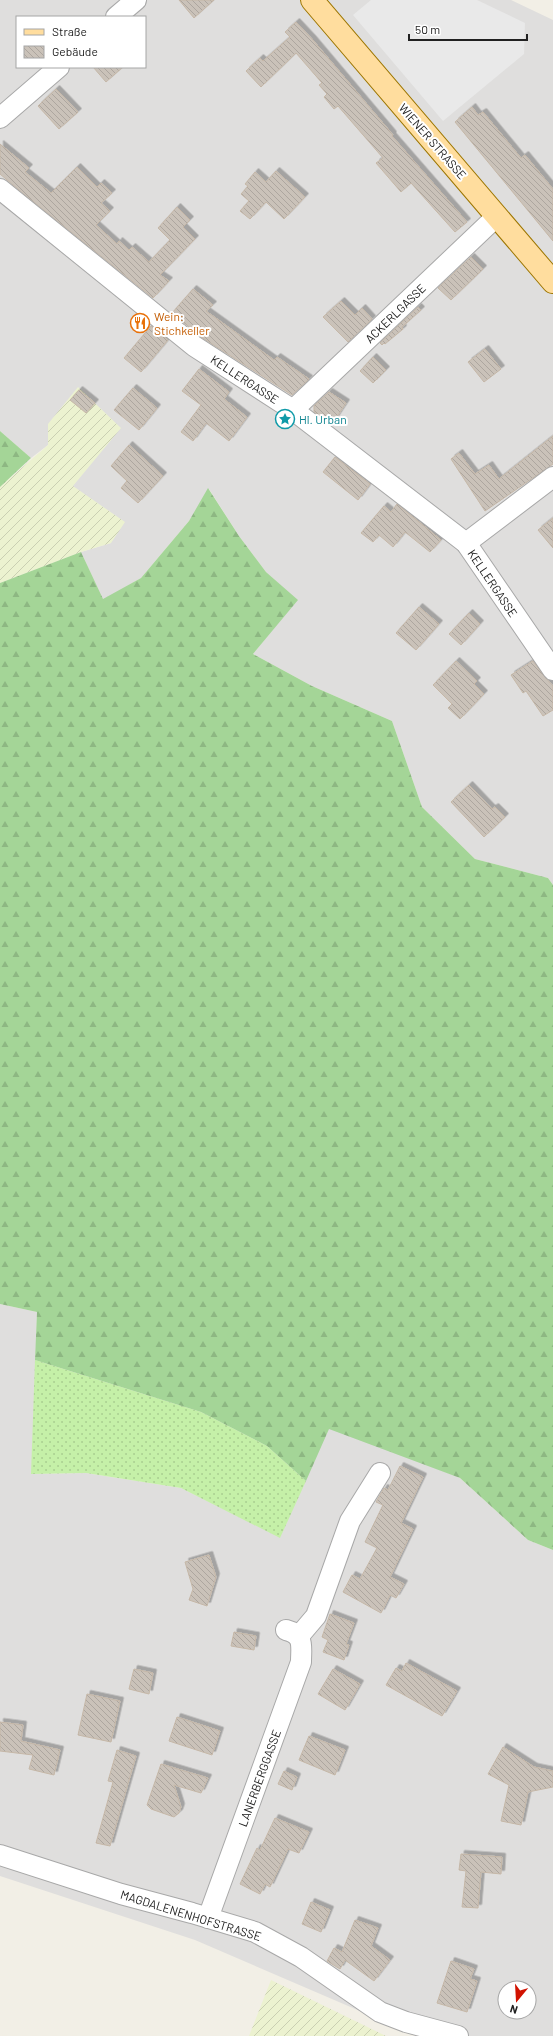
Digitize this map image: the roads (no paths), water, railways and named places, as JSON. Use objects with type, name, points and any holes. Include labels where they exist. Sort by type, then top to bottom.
[{"type":"main road","name":"WIENER STRASSE","points":[[312,0],[553,282]]},
{"type":"street","points":[[117,16],[136,0]]},
{"type":"street","points":[[0,118],[58,68]]},
{"type":"street","name":"KELLERGASSE","points":[[0,189],[194,346],[293,410],[466,543],[553,670]]},
{"type":"street","name":"ACKERLGASSE","points":[[293,410],[497,216]]},
{"type":"street","points":[[466,543],[553,477]]},
{"type":"street","name":"LANERBERGGASSE","points":[[208,1918],[301,1662],[302,1648],[292,1633],[316,1616],[350,1521],[380,1473]]},
{"type":"street","name":"MAGDALENENHOFSTRASSE","points":[[0,1855],[121,1894],[255,1932],[301,1957],[380,2012],[406,2022],[458,2036]]},
{"type":"place","name":"Wein: Stichkeller","points":[[140,323]]},
{"type":"place","name":"Hl. Urban","points":[[285,419]]}]
